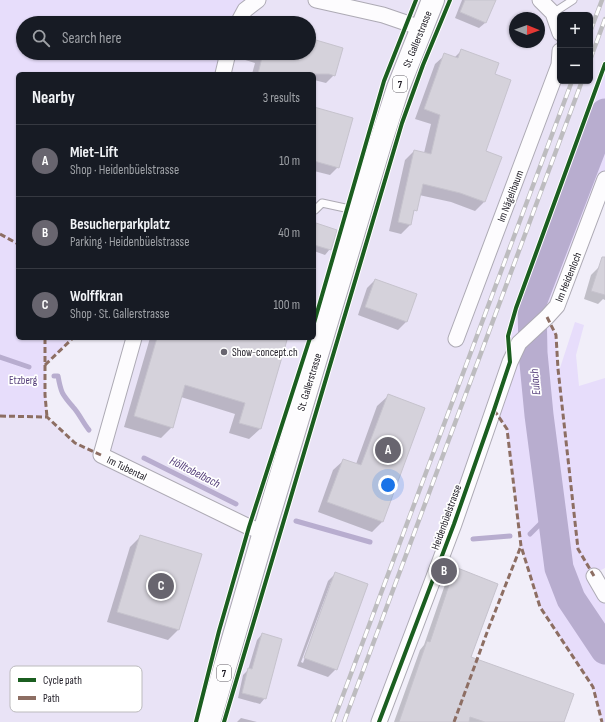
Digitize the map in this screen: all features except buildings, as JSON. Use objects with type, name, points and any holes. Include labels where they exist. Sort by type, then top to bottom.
[{"type":"main road","name":"St. Gallerstrasse","points":[[209,722],[264,532],[398,88],[433,0]]},
{"type":"street","points":[[242,16],[245,10],[258,0]]},
{"type":"street","points":[[316,0],[383,15],[421,28]]},
{"type":"street","points":[[540,0],[553,13],[557,24]]},
{"type":"street","points":[[223,72],[226,60]]},
{"type":"street","name":"Im Nägelibaum","points":[[456,340],[557,70]]},
{"type":"street","name":"Im Heidenloch","points":[[510,362],[519,344],[557,306],[605,179]]},
{"type":"street","name":"Im Tubental","points":[[133,340],[101,456],[249,527],[264,532]]},
{"type":"street","name":"Heidenbüelstrasse","points":[[379,722],[454,524],[510,362]]},
{"type":"street","points":[[594,576],[605,595]]},
{"type":"lane","points":[[553,13],[574,0]]},
{"type":"lane","points":[[316,208],[322,203],[361,212]]},
{"type":"shaded area","points":[[258,0],[605,0],[605,66],[508,336],[510,362],[379,722],[0,722],[0,416],[47,417],[75,443],[100,455],[133,340],[316,340],[316,72],[223,72],[226,60],[316,60],[316,16],[244,16]]},
{"type":"green space","name":"Etzberg","points":[[0,0],[258,0],[244,16],[16,16],[16,60],[226,60],[223,72],[16,72],[16,340],[71,340],[45,365],[47,417],[0,416]]},
{"type":"green space","points":[[605,66],[605,179],[547,317],[556,335],[558,368],[560,368],[575,322],[584,325],[576,355],[579,386],[605,378],[605,568],[593,574],[605,595],[605,722],[602,722],[593,687],[540,607],[521,546],[507,429],[494,410],[510,362],[508,336]]},
{"type":"waterway","name":"Eulach","points":[[605,113],[532,303],[533,353],[539,415],[559,568],[571,599],[605,650]]},
{"type":"waterway","name":"Hölltobelbach","points":[[0,357],[29,367]]},
{"type":"waterway","name":"Hölltobelbach","points":[[54,376],[58,376],[62,393],[89,430]]},
{"type":"waterway","name":"Hölltobelbach","points":[[144,458],[236,504]]},
{"type":"waterway","name":"Hölltobelbach","points":[[530,534],[551,513]]},
{"type":"waterway","name":"Hölltobelbach","points":[[296,521],[370,542]]},
{"type":"waterway","name":"Hölltobelbach","points":[[473,539],[510,536]]},
{"type":"railway","points":[[593,24],[602,0]]},
{"type":"railway","points":[[593,52],[605,19]]},
{"type":"railway","points":[[333,722],[571,84]]},
{"type":"railway","points":[[344,722],[581,84]]},
{"type":"marked path","points":[[0,234],[16,243]]},
{"type":"marked path","points":[[547,317],[556,335],[558,369],[578,549],[594,576]]},
{"type":"marked path","points":[[45,340],[45,395],[47,417]]},
{"type":"marked path","points":[[45,365],[71,340]]},
{"type":"marked path","points":[[494,410],[507,429],[521,546],[540,607],[593,687],[602,722]]},
{"type":"marked path","points":[[0,416],[47,417],[75,443],[101,455]]},
{"type":"marked path","points":[[454,722],[521,546]]},
{"type":"cycle path","points":[[316,316],[384,81],[416,0]]},
{"type":"cycle path","points":[[224,722],[402,123],[423,65],[450,0]]},
{"type":"cycle path","points":[[379,722],[454,524],[494,410],[510,362],[508,336],[516,308],[605,64]]},
{"type":"cycle path","points":[[196,722],[219,631],[249,527],[309,340]]},
{"type":"place","name":"Show-concept.ch","points":[[224,352]]},
{"type":"place","name":"Miet-Lift","points":[[388,450]]},
{"type":"place","name":"Besucherparkplatz","points":[[444,571]]},
{"type":"place","name":"Wolffkran","points":[[161,586]]}]
